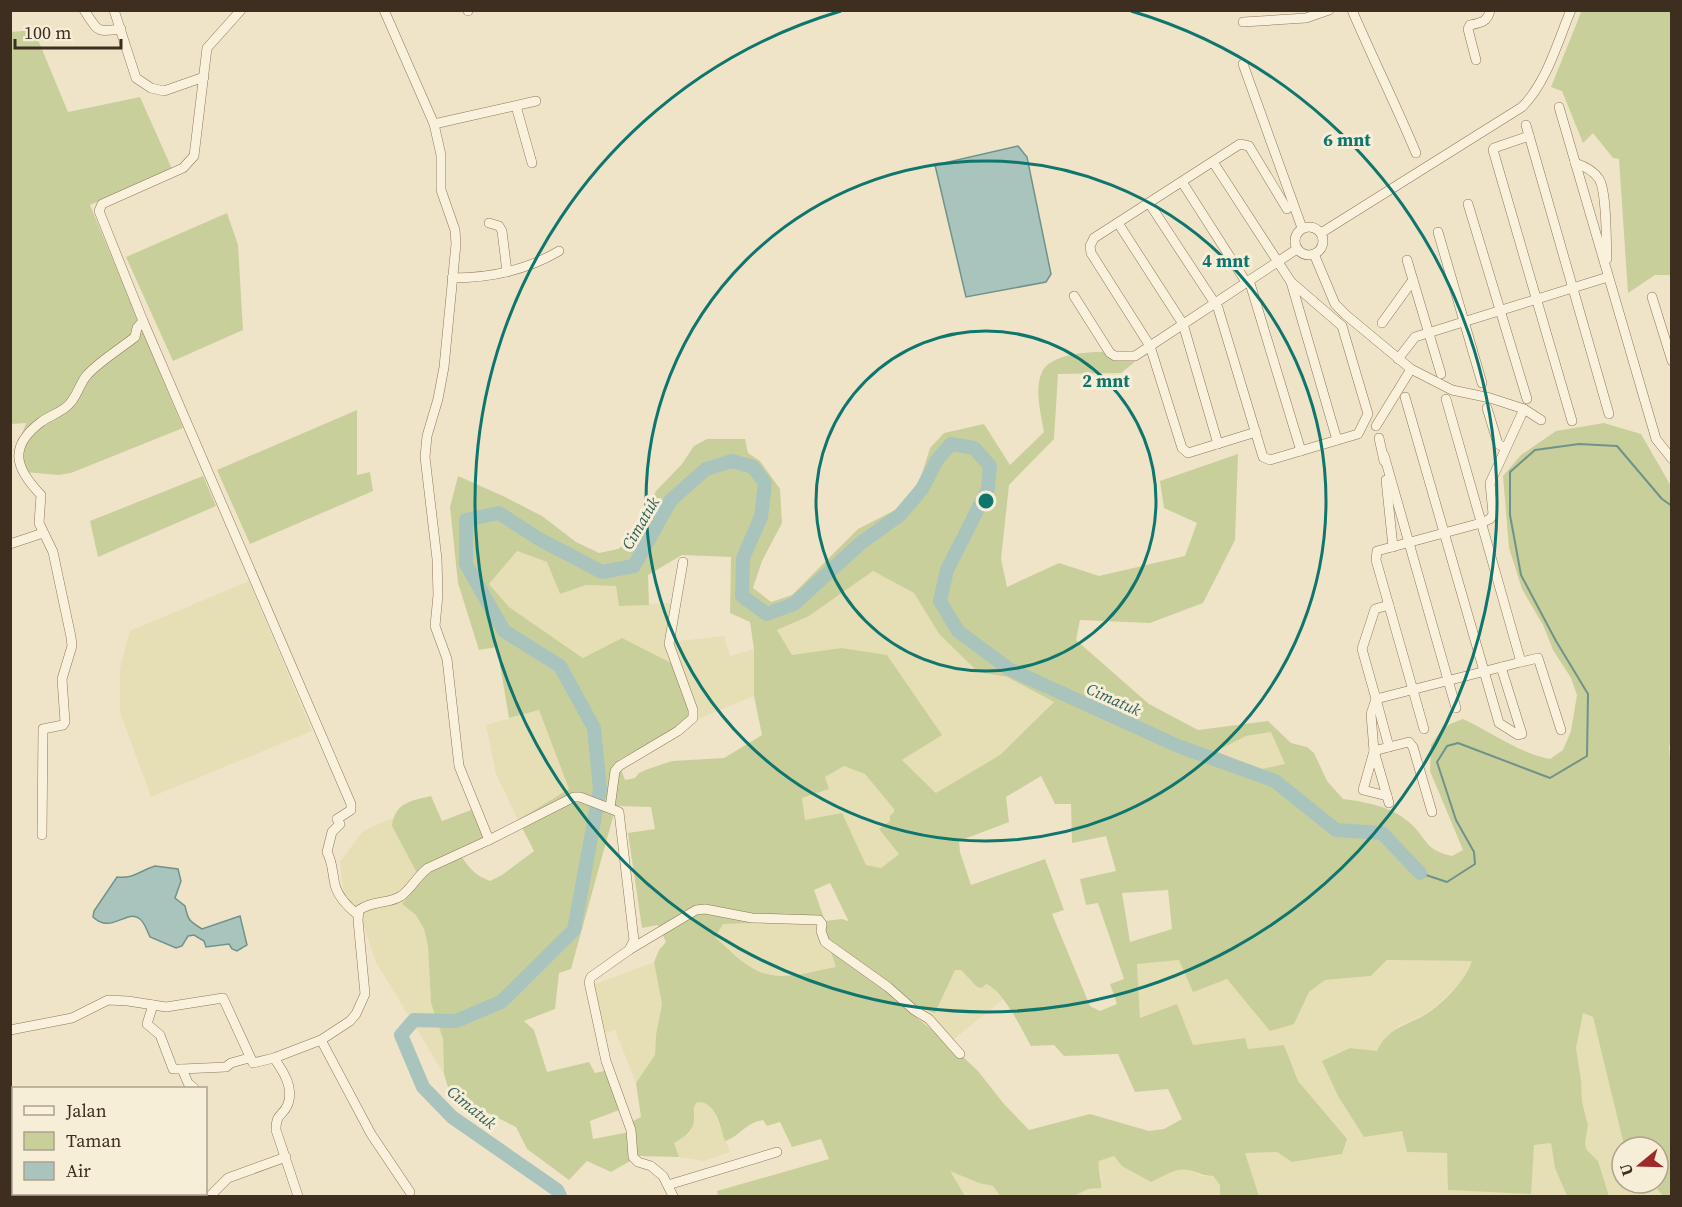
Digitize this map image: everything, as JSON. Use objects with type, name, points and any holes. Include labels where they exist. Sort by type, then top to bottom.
[{"type":"street","points":[[84,10],[101,32],[121,29]]},
{"type":"street","points":[[114,10],[136,78],[151,88],[164,91],[204,77]]},
{"type":"street","points":[[241,10],[207,48],[194,156],[183,168],[102,204],[99,211],[143,321],[351,804],[351,810],[338,819],[340,824],[332,832],[327,852],[333,862],[334,883],[337,891],[347,906],[358,915]]},
{"type":"street","points":[[384,10],[434,124],[441,155],[441,189],[455,230],[456,244],[444,367],[438,399],[427,436],[425,457],[437,559],[438,595],[434,620],[447,659],[459,766],[489,840]]},
{"type":"street","points":[[1243,22],[1306,18],[1329,10]]},
{"type":"street","points":[[1352,10],[1416,153]]},
{"type":"street","points":[[1476,60],[1468,29],[1470,25],[1484,22],[1490,10]]},
{"type":"street","points":[[1321,233],[1521,107],[1532,96],[1541,81],[1571,10]]},
{"type":"street","points":[[1243,64],[1302,228]]},
{"type":"street","points":[[434,124],[536,100]]},
{"type":"street","points":[[516,106],[532,163]]},
{"type":"street","points":[[1559,107],[1656,439],[1671,459]]},
{"type":"street","points":[[1526,125],[1609,414]]},
{"type":"street","points":[[1529,136],[1493,150],[1572,421]]},
{"type":"street","points":[[1256,432],[1188,453],[1182,448],[1150,346],[1091,253],[1090,246],[1094,238],[1240,144],[1249,146],[1287,209]]},
{"type":"street","points":[[1149,203],[1218,308],[1266,459],[1270,460],[1358,434],[1368,414],[1344,330],[1291,282],[1213,162]]},
{"type":"street","points":[[1575,163],[1586,167],[1600,181],[1603,192],[1608,277]]},
{"type":"street","points":[[1182,182],[1247,281],[1301,451]]},
{"type":"street","points":[[1468,204],[1527,399]]},
{"type":"street","points":[[489,223],[499,226],[502,231],[507,272]]},
{"type":"street","points":[[1118,223],[1183,324],[1218,444]]},
{"type":"street","points":[[1312,227],[1321,233],[1323,243],[1314,254],[1304,255],[1297,249],[1294,239],[1298,230],[1302,228],[1312,227]]},
{"type":"street","points":[[1438,232],[1482,383]]},
{"type":"street","points":[[1074,296],[1110,353],[1115,356],[1135,356],[1297,249]]},
{"type":"street","points":[[452,278],[474,278],[507,272],[536,264],[559,251]]},
{"type":"street","points":[[1314,254],[1335,304],[1411,369],[1452,390],[1490,398],[1524,410],[1541,420]]},
{"type":"street","points":[[1407,260],[1441,374]]},
{"type":"street","points":[[1398,359],[1414,337],[1608,277]]},
{"type":"street","points":[[1382,323],[1413,280]]},
{"type":"street","points":[[1291,282],[1337,440]]},
{"type":"street","points":[[1652,297],[1671,361]]},
{"type":"street","points":[[42,835],[43,729],[63,725],[65,722],[62,679],[72,646],[53,552],[39,523],[41,495],[26,476],[19,462],[18,451],[26,437],[41,422],[71,403],[87,374],[135,337],[137,328],[143,321]]},
{"type":"street","points":[[1376,426],[1411,369]]},
{"type":"street","points":[[1405,398],[1499,723],[1518,735],[1522,734],[1501,667]]},
{"type":"street","points":[[1446,399],[1521,662]]},
{"type":"street","points":[[1487,408],[1498,444],[1505,448]]},
{"type":"street","points":[[1424,729],[1376,560],[1377,551],[1490,519],[1493,514],[1490,483],[1524,410]]},
{"type":"street","points":[[1379,438],[1456,708]]},
{"type":"street","points":[[1384,455],[1393,547]]},
{"type":"street","points":[[10,544],[44,533]]},
{"type":"street","points":[[608,807],[615,771],[619,766],[678,731],[693,718],[693,710],[669,644],[682,562]]},
{"type":"street","points":[[1389,605],[1375,609],[1362,649],[1389,747]]},
{"type":"street","points":[[1376,699],[1538,658],[1561,730]]},
{"type":"street","points":[[1374,751],[1363,790],[1388,799],[1374,751],[1371,714],[1376,699]]},
{"type":"street","points":[[1374,751],[1408,742],[1413,747],[1432,812]]},
{"type":"street","points":[[10,1030],[72,1018],[108,1000],[166,1007],[223,998],[231,1011],[253,1063],[274,1058],[321,1040],[350,1021],[363,1001],[365,980],[359,910],[369,903],[400,897],[420,873],[428,868],[492,840],[574,797],[616,810],[620,816],[634,940],[629,950]]},
{"type":"street","points":[[673,1197],[668,1185],[657,1171],[633,1157],[631,1130],[606,1060],[590,986],[591,977],[629,950],[700,909],[752,918],[819,920],[822,924],[821,931],[825,942],[928,1019],[960,1054]]},
{"type":"street","points":[[153,1005],[147,1024],[160,1035],[173,1069],[226,1067],[231,1063],[249,1058]]},
{"type":"street","points":[[321,1040],[371,1134],[410,1192]]},
{"type":"street","points":[[274,1058],[287,1078],[289,1089],[288,1104],[276,1120],[276,1130],[298,1197]]},
{"type":"street","points":[[182,1069],[192,1087]]},
{"type":"street","points":[[668,1185],[734,1163],[777,1152]]},
{"type":"street","points":[[210,1197],[228,1179],[286,1157]]},
{"type":"shaded area","points":[[517,551],[547,562],[560,594],[586,585],[616,586],[619,605],[671,603],[678,641],[724,636],[730,656],[754,649],[754,696],[688,723],[622,638],[584,658],[509,607],[488,584]]},
{"type":"shaded area","points":[[873,571],[914,593],[939,634],[978,672],[1007,677],[1054,702],[1000,755],[937,793],[902,760],[941,735],[841,648],[792,655],[777,630],[809,616]]},
{"type":"shaded area","points":[[249,581],[312,731],[151,797],[120,712],[120,668],[130,631]]},
{"type":"shaded area","points":[[539,710],[570,789],[518,820],[496,774],[486,725]]},
{"type":"shaded area","points":[[1271,731],[1285,764],[1261,769],[1215,750],[1246,736]]},
{"type":"shaded area","points":[[844,766],[865,773],[894,809],[899,853],[881,868],[866,865],[842,814],[805,820],[802,798],[829,789],[825,777]]},
{"type":"shaded area","points":[[393,818],[392,826],[416,870],[413,888],[402,904],[416,915],[424,929],[428,946],[431,1003],[443,1039],[444,1074],[376,962],[361,918],[344,898],[340,862],[363,831]]},
{"type":"shaded area","points":[[825,921],[836,968],[796,974],[770,975],[759,972],[747,965],[715,937],[723,924]]},
{"type":"shaded area","points":[[1179,960],[1194,991],[1227,979],[1294,1024],[1309,992],[1325,980],[1371,976],[1387,960],[1473,961],[1464,980],[1428,1013],[1400,1025],[1377,1051],[1350,1048],[1402,1131],[1407,1152],[1447,1153],[1551,1143],[1555,1168],[1567,1196],[1259,1196],[1245,1153],[1277,1152],[1293,1162],[1342,1154],[1346,1139],[1298,1081],[1284,1045],[1248,1049],[1244,1038],[1193,1045],[1140,1019],[1137,964]]},
{"type":"shaded area","points":[[654,962],[662,1004],[655,1055],[636,1083],[615,1030],[606,1033],[593,985]]},
{"type":"shaded area","points":[[955,969],[961,970],[977,987],[990,985],[1003,999],[949,1043],[915,1015],[920,1008],[935,1013]]},
{"type":"shaded area","points":[[1582,1013],[1593,1017],[1622,1135],[1610,1135],[1610,1195],[1663,1196],[1609,1196],[1598,1161],[1587,1150],[1585,1144],[1588,1125],[1582,1102],[1576,1048]]},
{"type":"shaded area","points":[[701,1102],[713,1109],[730,1152],[704,1161],[679,1157],[674,1143],[690,1133],[694,1122],[693,1107],[696,1103]]},
{"type":"shaded area","points":[[1114,1156],[1123,1166],[1151,1182],[1183,1169],[1191,1170],[1201,1176],[1212,1176],[1220,1185],[1220,1196],[1076,1196],[1088,1189],[1095,1190],[1102,1179],[1099,1161]]},
{"type":"shaded area","points":[[949,1170],[979,1183],[993,1186],[1000,1196],[965,1196]]},
{"type":"green space","points":[[1582,10],[1671,11],[1671,275],[1655,275],[1628,293],[1619,159],[1613,158],[1593,133],[1583,143],[1562,91],[1551,87]]},
{"type":"green space","points":[[34,30],[68,112],[140,97],[172,169],[90,205],[183,428],[71,473],[59,475],[23,472],[19,443],[26,423],[11,424],[11,32]]},
{"type":"green space","points":[[227,213],[238,245],[243,330],[173,361],[126,257]]},
{"type":"green space","points":[[1106,351],[1147,352],[1121,373],[1058,374],[1054,439],[1009,485],[1001,559],[1007,587],[1059,563],[1099,576],[1185,556],[1197,523],[1164,508],[1160,481],[1238,454],[1235,540],[1203,603],[1150,623],[1080,620],[1076,640],[1149,704],[1198,730],[1268,721],[1291,743],[1307,747],[1314,753],[1327,781],[1343,799],[1369,803],[1394,812],[1409,822],[1436,851],[1452,856],[1463,850],[1430,771],[1431,745],[1440,732],[1450,724],[1463,719],[1516,747],[1550,759],[1563,750],[1571,731],[1577,695],[1571,678],[1553,650],[1543,625],[1522,589],[1509,548],[1503,476],[1521,455],[1556,431],[1604,423],[1641,434],[1671,486],[1672,740],[1669,746],[1672,779],[1671,1196],[1662,1195],[1670,1195],[1670,1135],[1622,1135],[1593,1017],[1583,1013],[1576,1048],[1582,1102],[1588,1125],[1585,1144],[1587,1150],[1598,1161],[1609,1196],[1567,1196],[1555,1168],[1551,1143],[1534,1145],[1531,1194],[1448,1190],[1447,1153],[1407,1152],[1402,1131],[1364,1137],[1338,1096],[1322,1061],[1350,1048],[1377,1051],[1393,1031],[1428,1013],[1448,996],[1460,983],[1472,961],[1387,960],[1371,976],[1325,980],[1309,992],[1294,1024],[1270,1031],[1227,979],[1193,992],[1179,960],[1137,964],[1140,1018],[1177,1004],[1193,1045],[1245,1038],[1248,1049],[1284,1045],[1298,1081],[1347,1139],[1342,1154],[1292,1162],[1277,1152],[1245,1153],[1259,1196],[1220,1196],[1220,1185],[1213,1176],[1184,1169],[1174,1171],[1151,1182],[1122,1166],[1114,1156],[1099,1161],[1101,1188],[1088,1189],[1076,1196],[1000,1196],[993,1186],[950,1171],[965,1196],[718,1196],[717,1191],[829,1159],[821,1139],[792,1147],[780,1122],[767,1126],[763,1120],[757,1122],[725,1141],[716,1115],[708,1105],[703,1103],[695,1105],[691,1130],[674,1143],[679,1157],[639,1156],[611,1172],[587,1161],[569,1180],[527,1149],[516,1127],[450,1094],[444,1074],[443,1039],[431,1003],[428,946],[424,929],[416,915],[402,904],[413,888],[417,873],[392,826],[394,818],[400,807],[405,804],[431,796],[442,821],[471,810],[486,838],[459,852],[472,870],[490,881],[502,875],[534,851],[518,820],[569,789],[539,710],[509,718],[497,647],[479,650],[458,583],[450,507],[458,476],[542,516],[576,542],[599,553],[618,549],[631,541],[644,520],[656,491],[682,464],[694,446],[707,439],[745,439],[748,453],[760,461],[780,489],[782,523],[762,561],[753,588],[771,602],[792,595],[858,529],[897,509],[920,480],[930,448],[944,433],[984,424],[1010,465],[1044,432],[1039,402],[1042,372],[1049,364],[1060,358],[1074,354]],"holes":[[[517,551],[547,562],[560,594],[586,585],[616,586],[619,606],[649,605],[648,575],[682,555],[731,557],[730,613],[750,622],[754,649],[754,696],[762,735],[724,758],[672,761],[639,773],[635,778],[625,780],[618,760],[688,723],[693,710],[675,665],[622,638],[583,658],[509,607],[489,584]],[[873,571],[914,593],[939,634],[978,672],[1007,677],[1054,702],[1000,755],[936,793],[902,760],[942,735],[887,655],[841,648],[792,655],[777,630],[809,616]],[[1271,732],[1285,764],[1261,769],[1216,751],[1246,736]],[[844,766],[865,774],[894,809],[890,821],[879,829],[899,854],[881,868],[866,865],[842,813],[805,820],[802,798],[829,789],[825,777]],[[1041,776],[1055,804],[1071,804],[1072,843],[1106,836],[1116,871],[1080,879],[1086,905],[1098,903],[1124,979],[1110,984],[1117,1004],[1100,1011],[1090,1006],[1052,914],[1064,910],[1045,859],[971,885],[960,852],[959,841],[1009,822],[1006,797]],[[616,806],[651,807],[655,829],[628,833],[642,928],[658,925],[666,942],[659,950],[654,962],[662,1004],[655,1055],[636,1083],[641,1117],[633,1121],[635,1131],[593,1139],[590,1121],[622,1109],[609,1070],[595,1073],[589,1062],[547,1072],[534,1030],[524,1021],[555,1009],[559,973],[571,969]],[[830,883],[848,921],[842,919],[825,921],[814,890]],[[1168,890],[1172,929],[1130,942],[1122,893]],[[825,921],[823,928],[836,967],[778,976],[754,969],[715,937],[723,924]],[[955,970],[961,970],[977,987],[982,988],[986,984],[999,994],[1012,1011],[1031,1046],[1054,1045],[1064,1056],[1118,1054],[1135,1092],[1168,1089],[1182,1119],[1164,1129],[1149,1131],[1090,1114],[1029,1130],[1004,1104],[978,1071],[916,1017],[920,1008],[935,1013]]]},
{"type":"green space","points":[[357,410],[357,475],[370,472],[373,491],[250,544],[217,470]]},
{"type":"green space","points":[[203,476],[216,506],[98,557],[90,521]]},
{"type":"water","points":[[1018,146],[1027,157],[1051,274],[1046,282],[966,297],[935,165]]},
{"type":"water","points":[[155,866],[178,869],[181,881],[175,898],[185,906],[192,922],[202,929],[240,916],[247,945],[237,951],[229,944],[206,947],[204,941],[194,935],[188,936],[182,946],[176,948],[150,937],[143,923],[135,916],[112,923],[100,922],[93,917],[94,911],[117,877],[132,876]]},
{"type":"waterway","name":"Cimatuk","points":[[560,1196],[557,1190],[452,1117],[423,1087],[401,1035],[414,1020],[456,1021],[501,1002],[574,930],[600,789],[594,728],[560,666],[504,631],[466,564],[466,520],[499,513],[539,539],[602,572],[634,566],[671,500],[706,469],[732,461],[753,467],[765,483],[761,517],[743,558],[742,596],[767,614],[794,604],[862,542],[900,515],[922,489],[937,460],[951,444],[974,448],[990,466],[988,489],[947,570],[940,601],[958,631],[1009,669],[1178,746],[1275,781],[1336,830],[1382,833],[1420,873]]},
{"type":"waterway","points":[[1420,873],[1447,882],[1475,864],[1474,852],[1456,820],[1437,762],[1447,746],[1458,743],[1550,778],[1587,756],[1588,694],[1556,641],[1521,575],[1510,515],[1510,472],[1535,450],[1579,444],[1617,446],[1662,499],[1672,506]]}]
